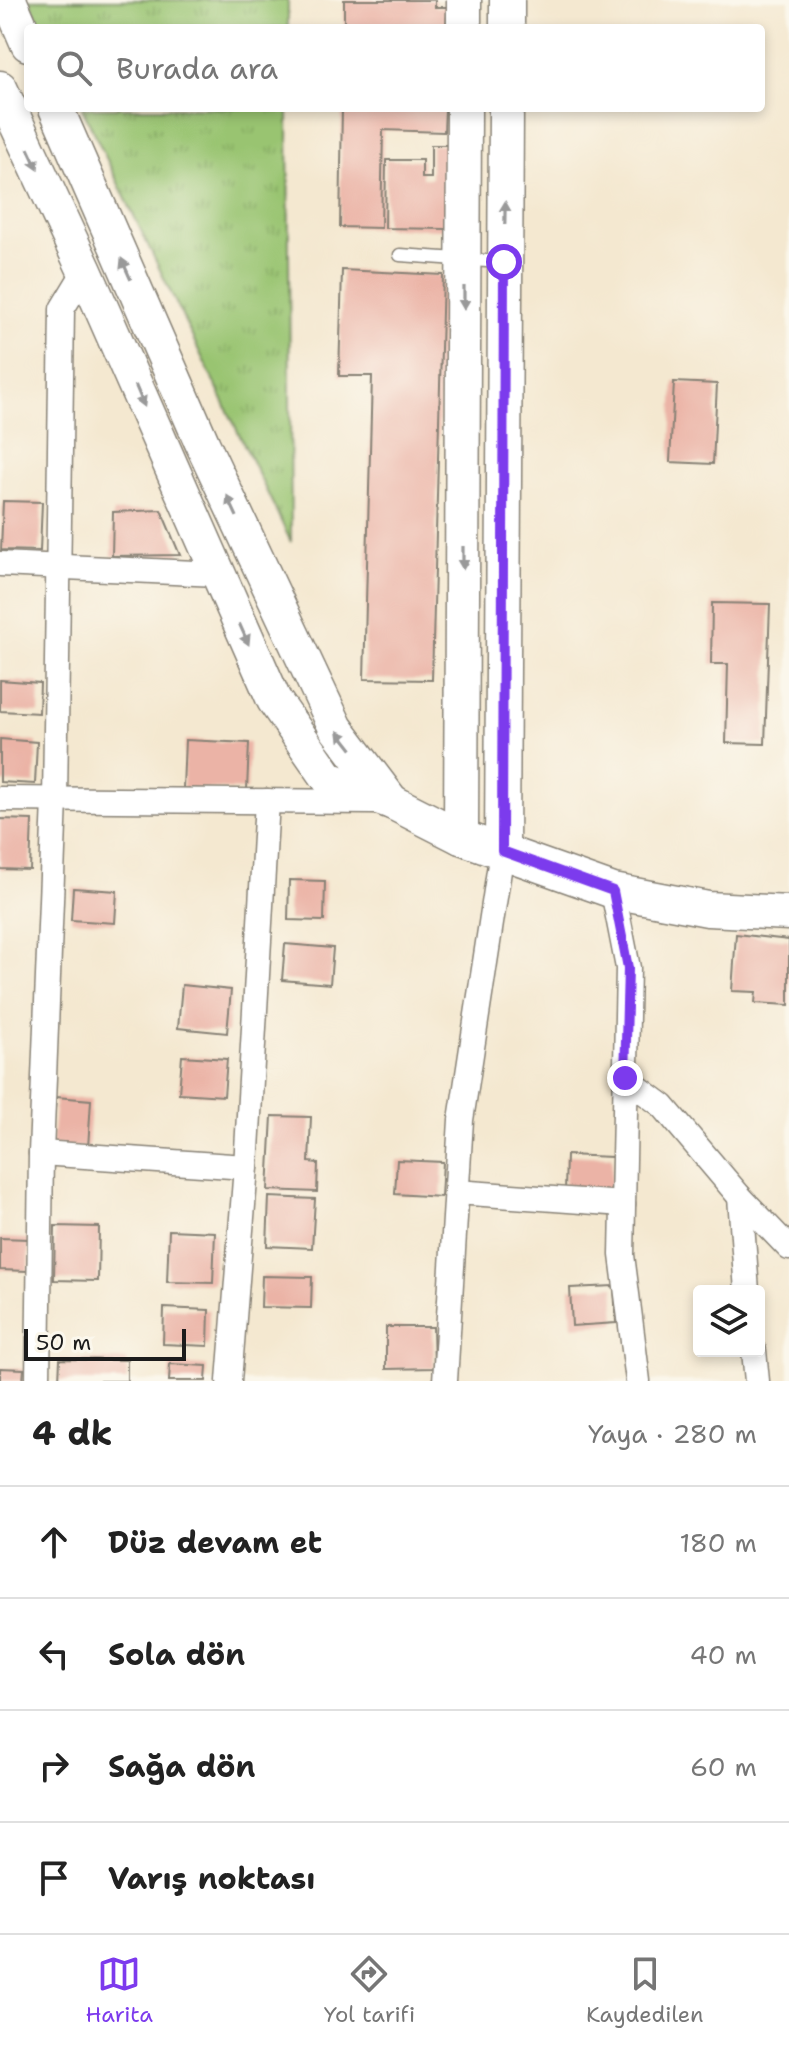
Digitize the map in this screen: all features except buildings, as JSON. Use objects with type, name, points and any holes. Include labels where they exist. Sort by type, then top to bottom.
[{"type":"street","points":[[9,0],[24,35]]},
{"type":"street","points":[[464,0],[464,24]]},
{"type":"street","points":[[507,0],[507,24]]},
{"type":"street","points":[[0,88],[85,271],[274,700],[329,779],[392,802],[461,837],[613,891],[708,909],[789,913]]},
{"type":"street","points":[[58,112],[203,445],[336,728],[392,802]]},
{"type":"street","points":[[461,837],[464,112]]},
{"type":"street","points":[[445,1381],[461,1120],[502,851],[506,112]]},
{"type":"street","points":[[38,1381],[41,1153],[55,800],[62,309],[85,271]]},
{"type":"street","points":[[0,564],[217,574]]},
{"type":"street","points":[[0,799],[392,802]]},
{"type":"street","points":[[229,1381],[246,1167],[267,801]]},
{"type":"street","points":[[613,891],[628,968],[622,1255],[638,1381]]},
{"type":"street","points":[[625,1078],[663,1106],[740,1197],[789,1248]]},
{"type":"street","points":[[41,1153],[246,1167]]},
{"type":"street","points":[[456,1192],[623,1204]]},
{"type":"street","points":[[740,1197],[747,1285]]},
{"type":"street","points":[[755,1357],[757,1381]]},
{"type":"lane","points":[[400,255],[504,262]]},
{"type":"green space","points":[[29,0],[288,0],[288,24],[41,24]]},
{"type":"green space","points":[[84,112],[288,112],[291,542]]},
{"type":"route","points":[[504,262],[502,851],[613,891],[628,968],[625,1078]]}]
